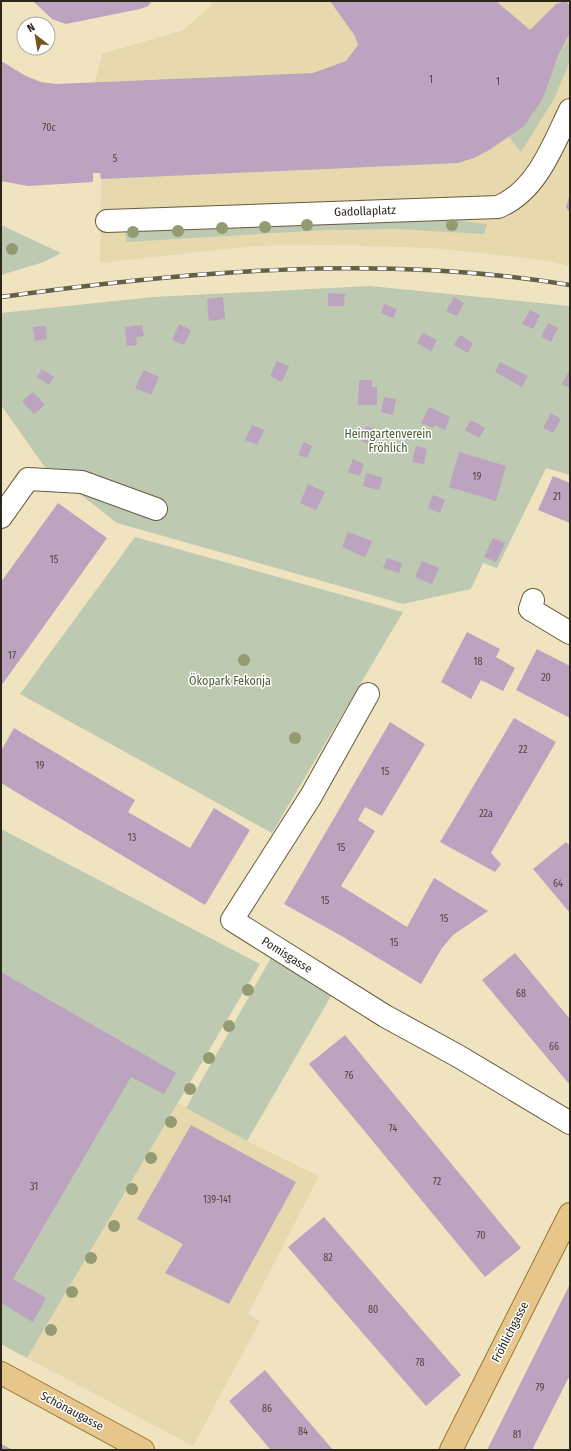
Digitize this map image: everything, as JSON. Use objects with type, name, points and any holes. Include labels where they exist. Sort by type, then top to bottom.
[{"type":"main road","name":"Fröhlichgasse","points":[[451,1450],[570,1214]]},
{"type":"main road","name":"Schönaugasse","points":[[1,1373],[143,1450]]},
{"type":"street","name":"Gadollaplatz","points":[[107,221],[498,207],[510,202],[523,191],[539,169],[570,110]]},
{"type":"street","points":[[1,517],[28,479],[82,482],[156,508]]},
{"type":"street","points":[[533,600],[530,609],[570,633]]},
{"type":"street","name":"Pomisgasse","points":[[368,694],[311,796],[232,920],[385,1016],[458,1056],[570,1123]]},
{"type":"shaded area","points":[[211,1],[570,1],[570,266],[542,260],[432,248],[331,245],[252,246],[100,263],[101,179],[95,83],[102,54],[183,30],[210,7]]},
{"type":"shaded area","points":[[178,1103],[247,1141],[319,1176],[248,1314],[260,1321],[193,1446],[27,1358]]},
{"type":"green space","points":[[570,33],[570,61],[554,99],[521,152],[509,137],[528,119],[540,100]]},
{"type":"green space","points":[[435,218],[487,224],[484,234],[395,229],[326,230],[126,242],[125,229]]},
{"type":"green space","points":[[1,225],[61,253],[44,262],[1,275]]},
{"type":"green space","name":"Heimgartenverein Fröhlich","points":[[370,286],[570,306],[570,475],[546,468],[497,568],[483,563],[471,589],[403,604],[117,523],[44,466],[1,405],[1,313],[153,297]]},
{"type":"green space","name":"Ökopark Fekonja","points":[[135,537],[403,612],[272,833],[20,694]]},
{"type":"green space","points":[[1,829],[260,964],[27,1358],[1,1344]]},
{"type":"green space","points":[[272,956],[331,996],[247,1141],[186,1108]]},
{"type":"building","points":[[33,1],[152,1],[148,6],[140,9],[66,24],[56,20],[56,16],[49,16]]},
{"type":"building","points":[[330,1],[496,1],[530,30],[556,4],[566,1],[570,6],[570,33],[559,54],[542,100],[524,126],[491,149],[474,158],[458,163],[101,179],[100,173],[93,173],[93,182],[28,186],[1,181],[1,61],[26,76],[41,82],[56,84],[313,73],[346,61],[358,45],[355,36]]},
{"type":"building","points":[[570,194],[570,213],[566,207]]},
{"type":"building","points":[[328,293],[345,294],[344,306],[328,306]]},
{"type":"building","points":[[223,297],[225,319],[209,321],[207,299]]},
{"type":"building","points":[[454,297],[464,303],[457,316],[446,311]]},
{"type":"building","points":[[384,304],[397,309],[393,318],[381,313]]},
{"type":"building","points":[[530,310],[540,315],[533,329],[522,324]]},
{"type":"building","points":[[548,323],[558,328],[551,342],[541,337]]},
{"type":"building","points":[[179,324],[191,330],[184,345],[172,340]]},
{"type":"building","points":[[142,325],[144,336],[136,337],[137,345],[127,346],[125,327]]},
{"type":"building","points":[[46,326],[47,339],[35,341],[33,327]]},
{"type":"building","points":[[423,333],[437,340],[431,351],[417,343]]},
{"type":"building","points":[[460,335],[473,343],[468,353],[454,345]]},
{"type":"building","points":[[277,361],[289,366],[282,382],[270,376]]},
{"type":"building","points":[[500,362],[528,376],[522,387],[495,372]]},
{"type":"building","points":[[42,369],[54,377],[49,385],[37,377]]},
{"type":"building","points":[[570,369],[570,388],[562,384]]},
{"type":"building","points":[[144,370],[159,377],[151,395],[135,388]]},
{"type":"building","points":[[359,380],[372,380],[372,387],[377,387],[377,405],[358,405]]},
{"type":"building","points":[[33,392],[45,405],[34,414],[22,401]]},
{"type":"building","points":[[384,397],[396,399],[393,415],[381,412]]},
{"type":"building","points":[[429,407],[450,417],[445,430],[435,425],[433,428],[421,423]]},
{"type":"building","points":[[551,413],[561,419],[553,433],[543,428]]},
{"type":"building","points":[[471,420],[485,428],[479,438],[465,430]]},
{"type":"building","points":[[252,425],[264,430],[257,445],[245,440]]},
{"type":"building","points":[[366,426],[377,430],[372,445],[361,441]]},
{"type":"building","points":[[304,442],[312,446],[307,458],[298,455]]},
{"type":"building","points":[[416,446],[427,449],[424,464],[412,462]]},
{"type":"building","points":[[459,452],[506,466],[496,501],[449,487]]},
{"type":"building","points":[[353,459],[364,464],[360,476],[348,472]]},
{"type":"building","points":[[366,473],[383,478],[379,490],[363,486]]},
{"type":"building","points":[[553,476],[570,483],[570,523],[538,510]]},
{"type":"building","points":[[308,484],[325,492],[316,510],[300,503]]},
{"type":"building","points":[[433,495],[445,500],[440,513],[428,508]]},
{"type":"building","points":[[58,503],[107,538],[1,686],[1,582]]},
{"type":"building","points":[[348,532],[372,541],[365,557],[342,547]]},
{"type":"building","points":[[493,538],[505,543],[496,562],[484,557]]},
{"type":"building","points":[[387,558],[402,563],[399,573],[383,568]]},
{"type":"building","points":[[422,561],[439,568],[432,584],[415,577]]},
{"type":"building","points":[[467,632],[500,649],[496,657],[515,668],[503,691],[481,680],[471,699],[441,682]]},
{"type":"building","points":[[537,649],[570,666],[570,718],[516,690]]},
{"type":"building","points":[[514,718],[556,742],[491,853],[501,864],[495,872],[440,842]]},
{"type":"building","points":[[390,722],[425,744],[382,816],[365,807],[358,820],[375,831],[341,886],[407,927],[434,878],[488,911],[453,935],[442,948],[421,984],[345,938],[284,904]]},
{"type":"building","points":[[14,728],[135,800],[128,812],[190,848],[214,808],[250,830],[205,905],[1,783],[1,751]]},
{"type":"building","points":[[566,842],[570,846],[570,913],[533,869]]},
{"type":"building","points":[[515,953],[570,1019],[570,1085],[482,980]]},
{"type":"building","points":[[1,972],[176,1073],[164,1094],[131,1077],[13,1279],[46,1298],[33,1322],[1,1303]]},
{"type":"building","points":[[345,1035],[521,1248],[485,1277],[309,1064]]},
{"type":"building","points":[[191,1125],[296,1182],[229,1304],[165,1273],[183,1244],[137,1219]]},
{"type":"building","points":[[324,1217],[461,1375],[426,1406],[288,1247]]},
{"type":"building","points":[[570,1284],[570,1375],[532,1450],[487,1450]]},
{"type":"building","points":[[265,1370],[333,1450],[271,1450],[229,1401]]},
{"type":"building","points":[[1,1444],[13,1450],[1,1450]]},
{"type":"railway","points":[[1,297],[142,280],[213,274],[357,268],[428,270],[499,276],[570,285]]}]
